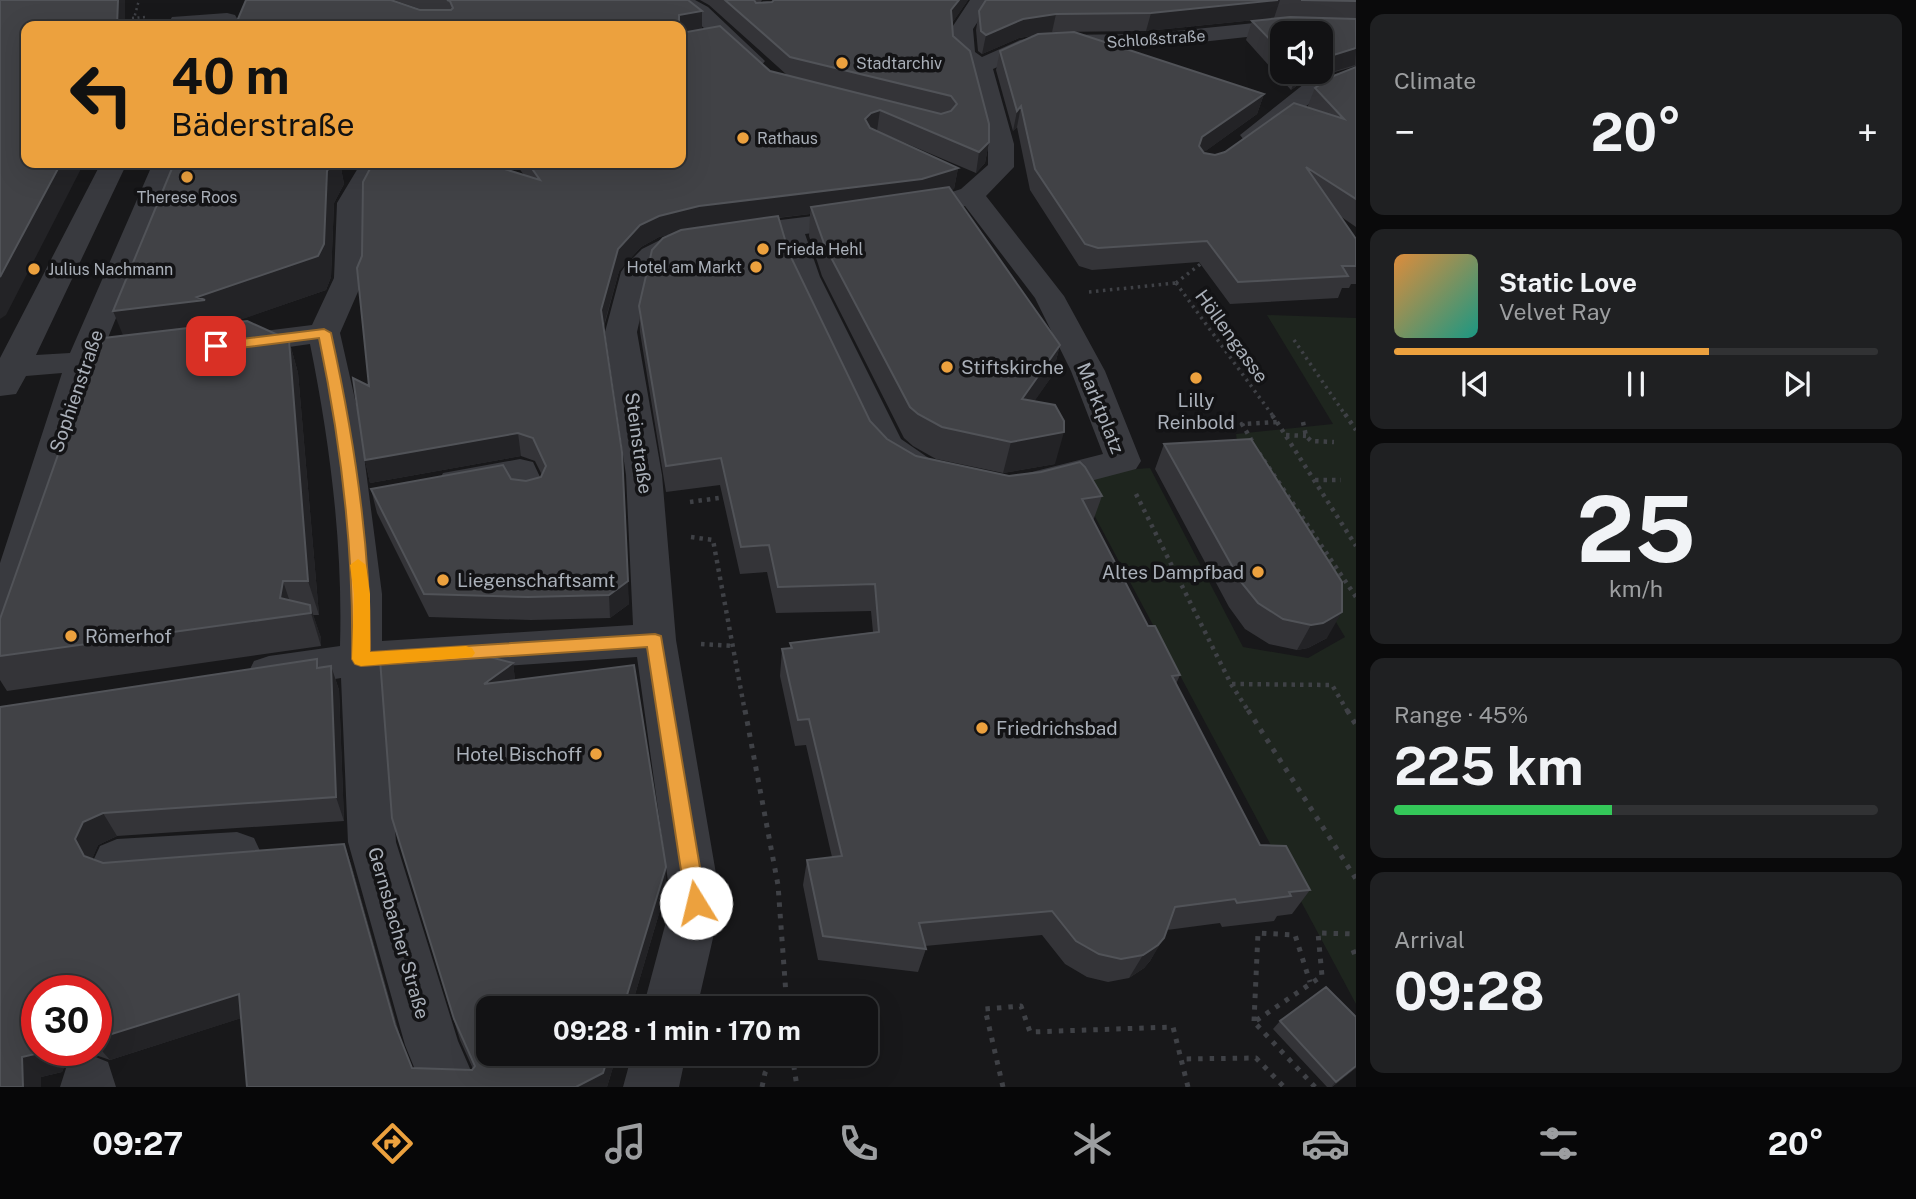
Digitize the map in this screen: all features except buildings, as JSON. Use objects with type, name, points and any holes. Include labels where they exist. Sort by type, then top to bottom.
[{"type":"street","points":[[180,21],[189,0]]},
{"type":"street","points":[[680,0],[700,12],[712,37],[770,76]]},
{"type":"street","points":[[952,477],[925,471],[887,446],[804,277],[789,228],[923,211],[976,192],[1001,167],[1001,144],[985,64],[964,55],[962,29],[981,0]]},
{"type":"street","points":[[196,21],[229,15]]},
{"type":"street","name":"Schloßstraße","points":[[985,64],[1028,45],[1052,42],[1146,41],[1274,28],[1356,29]]},
{"type":"street","points":[[1229,151],[1313,89],[1356,75]]},
{"type":"street","points":[[4,377],[111,168]]},
{"type":"street","points":[[202,348],[324,333],[349,278],[351,203],[361,169]]},
{"type":"street","points":[[951,174],[976,192]]},
{"type":"street","name":"Sophienstraße","points":[[0,626],[82,363],[169,181]]},
{"type":"street","name":"Marktplatz","points":[[976,192],[1049,296],[1088,371],[1122,461],[1033,484],[1003,488]]},
{"type":"street","name":"Steinstraße","points":[[673,996],[696,903],[655,640],[648,519],[621,332],[636,272],[652,255],[670,246],[699,239],[789,228]]},
{"type":"street","name":"Gernsbacher Straße","points":[[324,333],[342,416],[362,594],[352,844],[450,1087]]},
{"type":"street","points":[[4,377],[134,357]]},
{"type":"street","points":[[429,487],[520,471],[528,489]]},
{"type":"street","points":[[350,502],[390,495]]},
{"type":"street","points":[[227,679],[361,659],[655,640]]},
{"type":"street","points":[[117,861],[278,849]]},
{"type":"street","points":[[650,1087],[656,1066]]},
{"type":"path","points":[[133,21],[139,0]]},
{"type":"path","points":[[1175,283],[1205,261]]},
{"type":"path","name":"Höllengasse","points":[[1049,296],[1175,283],[1277,422],[1356,546]]},
{"type":"path","points":[[1294,340],[1356,430]]},
{"type":"path","points":[[1277,422],[1242,424],[1356,597]]},
{"type":"path","points":[[1303,422],[1306,436],[1311,441],[1334,442]]},
{"type":"path","points":[[1285,435],[1306,436]]},
{"type":"path","points":[[1248,452],[1258,452]]},
{"type":"path","points":[[1122,461],[1124,470],[1231,684],[1356,879]]},
{"type":"path","points":[[1314,480],[1341,480]]},
{"type":"path","points":[[648,519],[727,497]]},
{"type":"path","points":[[648,519],[713,540],[778,886],[786,996]]},
{"type":"path","points":[[1231,684],[1332,685],[1356,725]]},
{"type":"path","points":[[1310,982],[1295,935],[1258,933],[1254,1022],[1315,1087]]},
{"type":"path","points":[[1254,1022],[1322,976],[1318,933],[1356,934]]},
{"type":"path","points":[[1353,950],[1356,958]]},
{"type":"path","points":[[1003,1087],[985,1009],[1021,1006],[1030,1032],[1173,1027],[1188,1087]]},
{"type":"path","points":[[1181,1059],[1256,1058],[1284,1087]]},
{"type":"path","points":[[762,1087],[769,1066]]},
{"type":"path","points":[[794,1066],[797,1087]]},
{"type":"shaded area","points":[[1267,315],[1356,318],[1356,1004],[1077,483],[1124,470],[1150,468],[1243,647],[1308,658],[1345,637],[1240,462],[1236,434],[1333,424]]},
{"type":"slow traffic","points":[[358,565],[362,594],[361,659],[466,653]]},
{"type":"place","name":"Stadtarchiv","points":[[842,63]]},
{"type":"place","name":"Rathaus","points":[[743,138]]},
{"type":"place","name":"Therese Roos","points":[[187,177]]},
{"type":"place","name":"Frieda Hehl","points":[[763,249]]},
{"type":"place","name":"Hotel am Markt","points":[[756,267]]},
{"type":"place","name":"Julius Nachmann","points":[[34,269]]},
{"type":"place","name":"Stiftskirche","points":[[947,367]]},
{"type":"place","name":"Lilly Reinbold","points":[[1196,378]]},
{"type":"place","name":"Altes Dampfbad","points":[[1258,572]]},
{"type":"place","name":"Liegenschaftsamt","points":[[443,580]]},
{"type":"place","name":"Römerhof","points":[[71,636]]},
{"type":"place","name":"Friedrichsbad","points":[[982,728]]},
{"type":"place","name":"Hotel Bischoff","points":[[596,754]]},
{"type":"route","points":[[216,346],[324,333],[342,416],[362,594],[361,659],[655,640],[696,903]]}]
